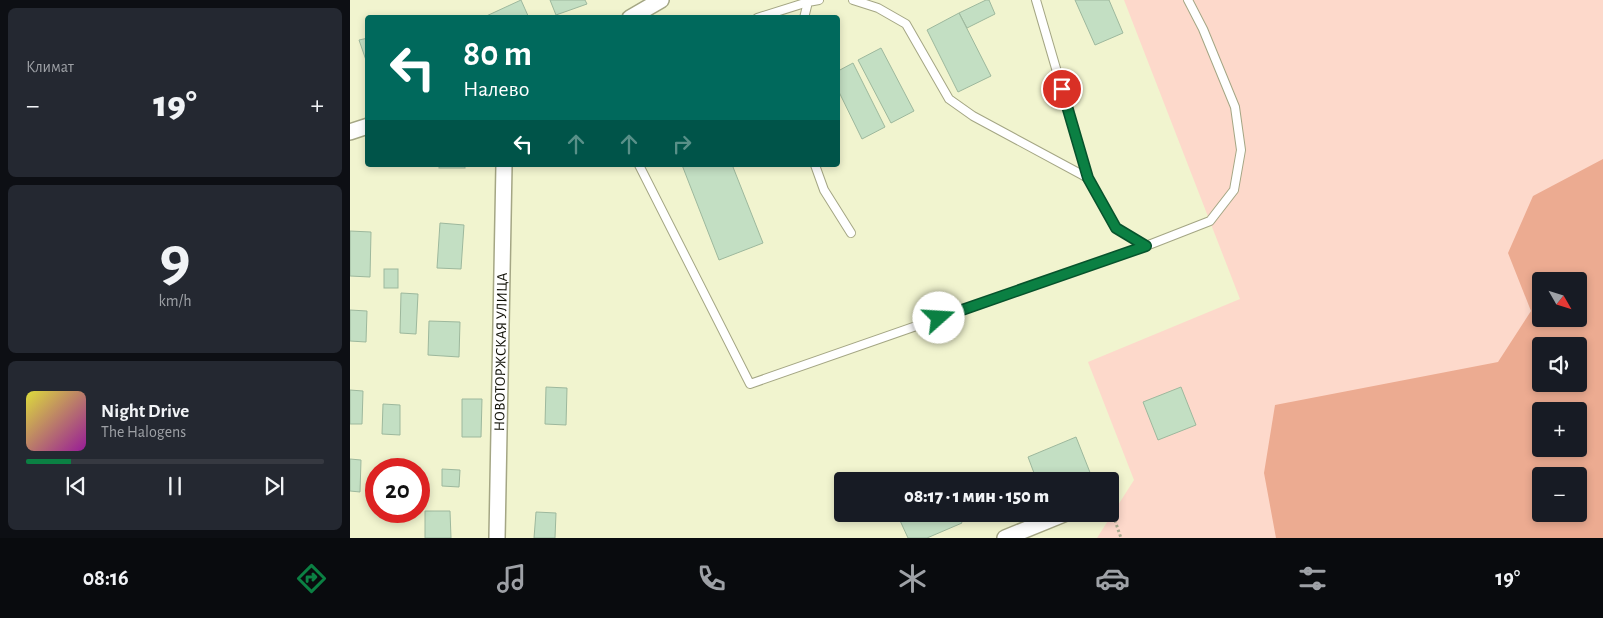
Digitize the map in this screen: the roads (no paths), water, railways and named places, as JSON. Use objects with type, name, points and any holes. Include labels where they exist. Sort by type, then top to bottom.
[{"type":"street","points":[[635,15],[661,0]]},
{"type":"street","points":[[350,132],[365,127]]},
{"type":"street","name":"НОВОТОРЖСКАЯ УЛИЦА","points":[[497,538],[504,167]]},
{"type":"street","points":[[1005,538],[1044,522]]},
{"type":"lane","points":[[767,15],[819,0]]},
{"type":"lane","points":[[853,0],[878,8],[906,24],[950,99],[980,120],[1088,178]]},
{"type":"lane","points":[[1036,0],[1088,178],[1116,228],[1146,246]]},
{"type":"lane","points":[[640,167],[750,384],[1146,246],[1210,221],[1234,190],[1241,150],[1235,107],[1203,29],[1188,0]]},
{"type":"lane","points":[[805,15],[808,2]]},
{"type":"lane","points":[[815,167],[824,190],[851,233]]}]
